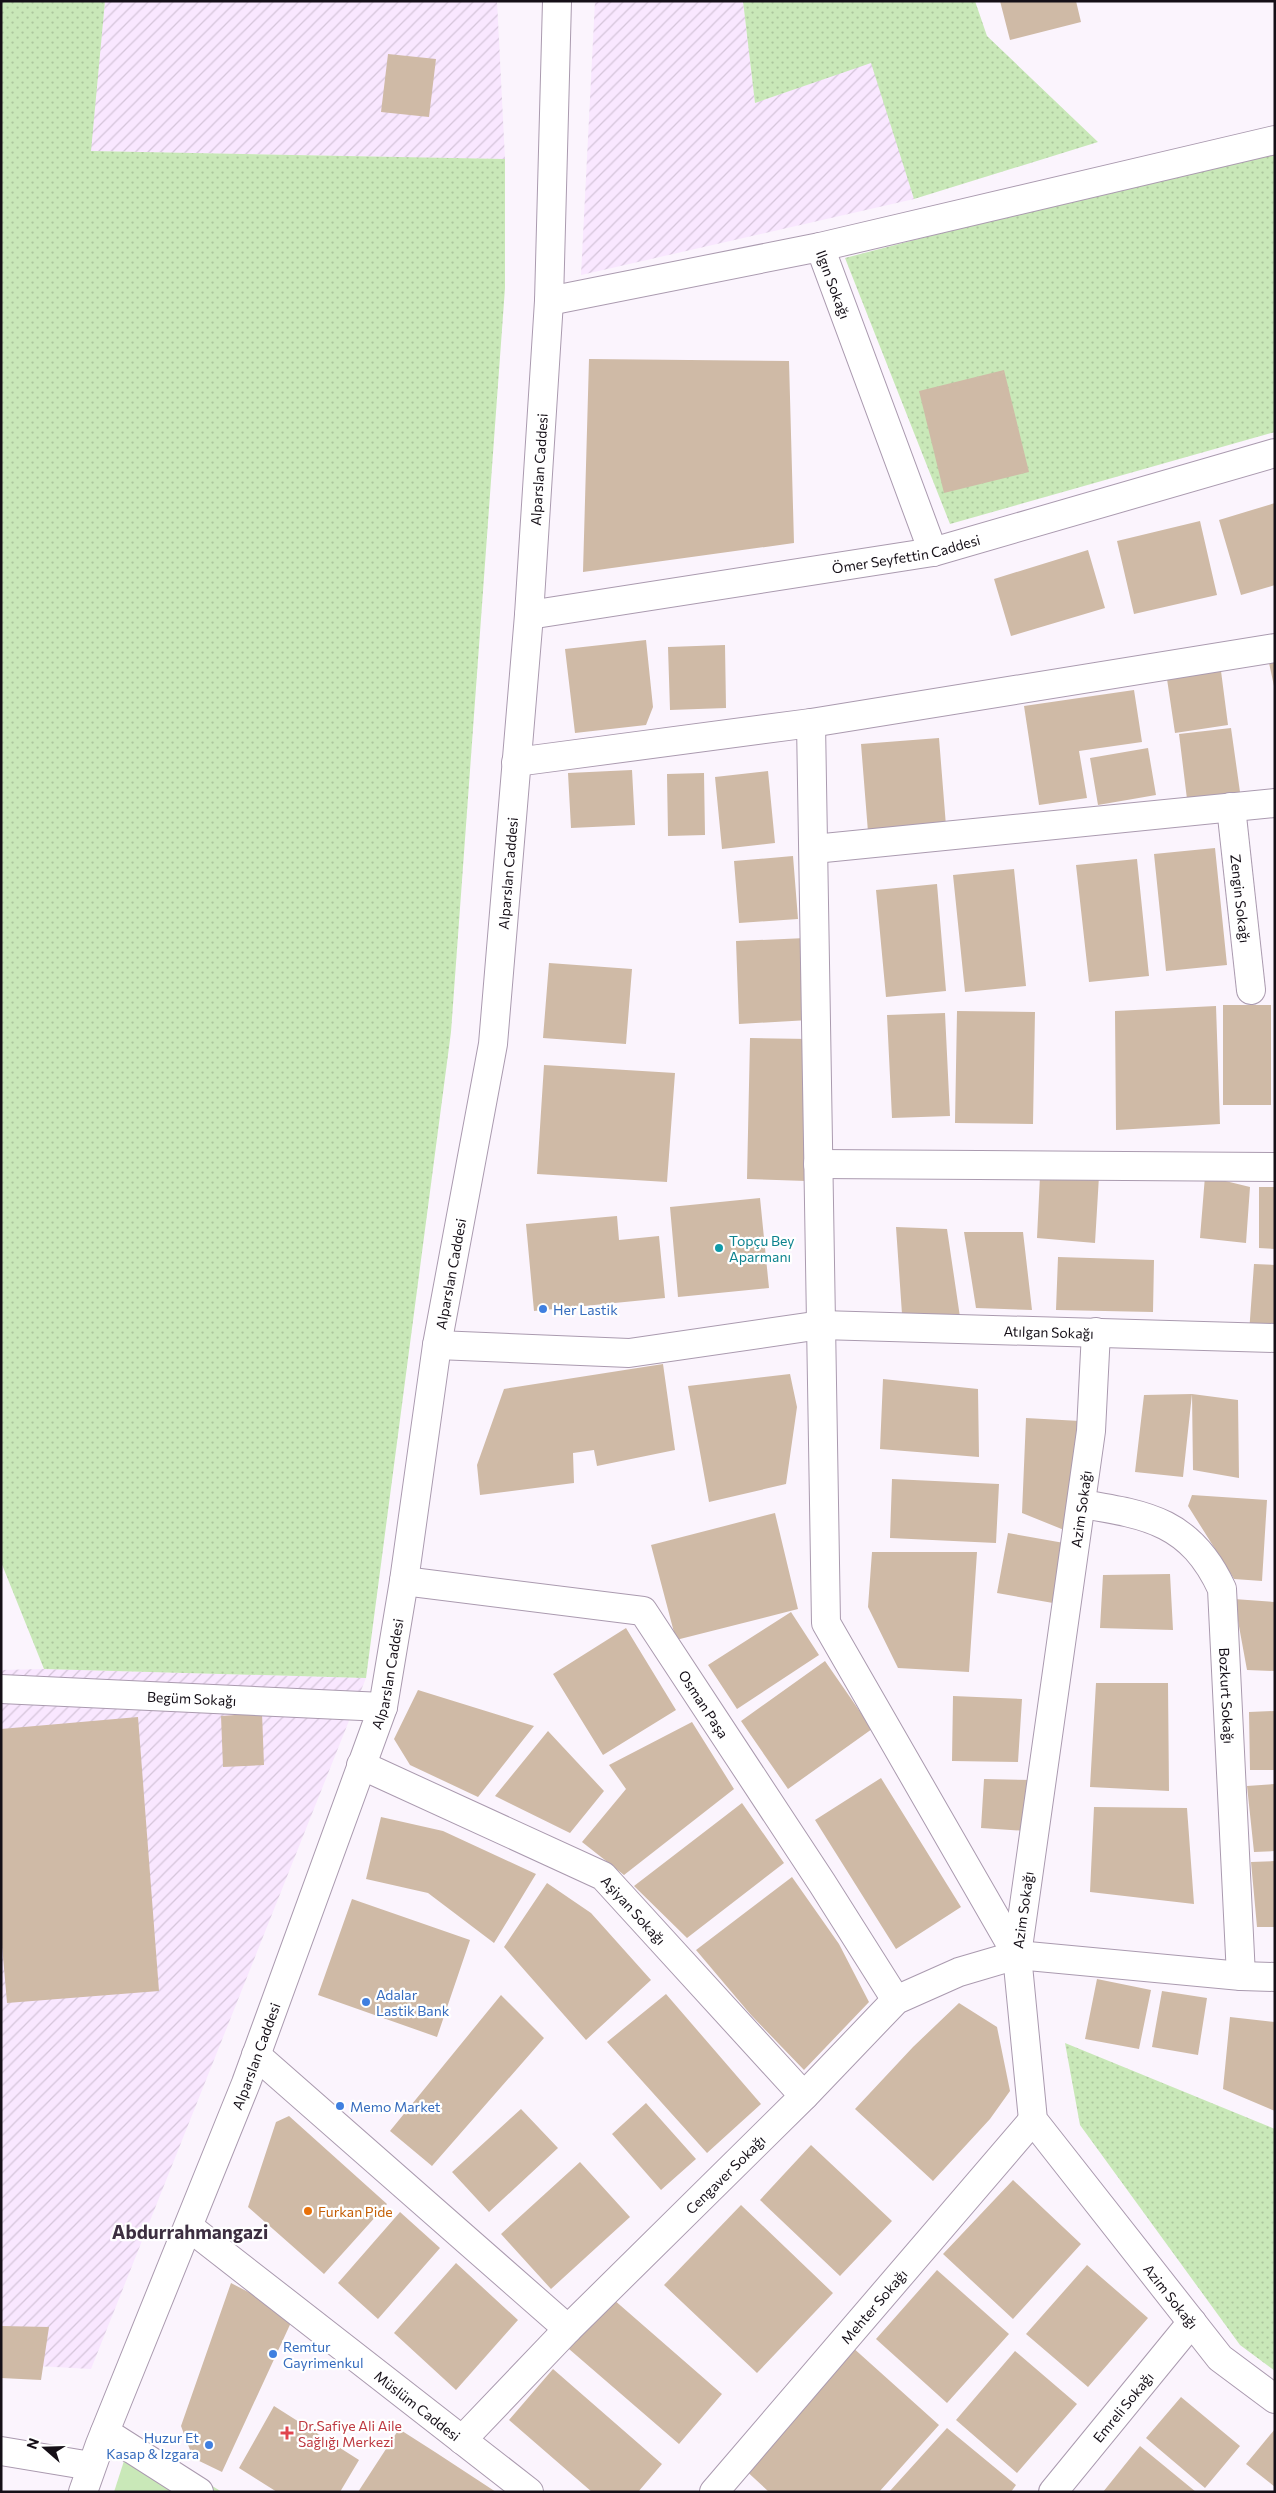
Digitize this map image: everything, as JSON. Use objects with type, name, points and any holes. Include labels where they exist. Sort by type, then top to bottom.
[{"type":"street","name":"Alparslan Caddesi","points":[[83,2492],[91,2466],[189,2226],[256,2055],[382,1706],[404,1581],[437,1345],[493,1044],[529,615],[549,301],[557,1]]},
{"type":"street","points":[[820,247],[1275,140]]},
{"type":"street","name":"Ilgın Sokağı","points":[[549,301],[820,247],[933,552]]},
{"type":"street","name":"Ömer Seyfettin Caddesi","points":[[529,615],[933,552],[1275,453]]},
{"type":"street","points":[[516,762],[811,723],[1275,648]]},
{"type":"street","points":[[811,723],[826,1623],[1017,1955],[1241,1976],[1275,1977]]},
{"type":"street","points":[[814,849],[1275,803]]},
{"type":"street","name":"Zengin Sokağı","points":[[1231,807],[1250,990]]},
{"type":"street","points":[[818,1164],[1275,1167]]},
{"type":"street","name":"Atılgan Sokağı","points":[[437,1345],[629,1353],[821,1325],[1275,1338]]},
{"type":"street","name":"Azim Sokağı","points":[[1096,1332],[1091,1431],[1082,1504],[1017,1955],[1033,2120],[1220,2358],[1275,2399]]},
{"type":"street","name":"Bozkurt Sokağı","points":[[1082,1504],[1134,1513],[1169,1526],[1199,1552],[1213,1570],[1222,1589],[1241,1976]]},
{"type":"street","name":"Osman Paşa","points":[[404,1581],[643,1611],[822,1883],[896,2000]]},
{"type":"street","name":"Begüm Sokağı","points":[[1,1689],[382,1706]]},
{"type":"street","name":"Aşiyan Sokağı","points":[[361,1765],[603,1876],[804,2096]]},
{"type":"street","name":"Cengaver Sokağı","points":[[462,2440],[568,2329],[804,2096],[896,2000],[959,1972],[1017,1955]]},
{"type":"street","points":[[256,2055],[568,2329]]},
{"type":"street","name":"Mehter Sokağı","points":[[714,2492],[1033,2120]]},
{"type":"street","name":"Müslüm Caddesi","points":[[189,2226],[529,2492]]},
{"type":"street","name":"Emreli Sokağı","points":[[1053,2492],[1192,2322]]},
{"type":"street","points":[[105,2432],[198,2492]]},
{"type":"street","points":[[1,2451],[91,2466]]},
{"type":"shaded area","points":[[105,1],[497,1],[505,159],[90,151]]},
{"type":"shaded area","points":[[595,1],[743,1],[755,103],[872,62],[914,199],[581,275]]},
{"type":"shaded area","points":[[44,1669],[366,1678],[91,2369],[1,2364],[1,1670]]},
{"type":"green space","points":[[1,1],[105,1],[91,151],[505,159],[505,288],[451,1032],[366,1678],[44,1669],[1,1562]]},
{"type":"green space","points":[[743,1],[975,1],[987,36],[1098,142],[914,199],[871,63],[755,103]]},
{"type":"green space","points":[[1275,146],[1275,432],[950,524],[845,258]]},
{"type":"green space","points":[[1065,2043],[1275,2129],[1275,2371],[1240,2345],[1080,2125]]},
{"type":"green space","points":[[132,2436],[222,2492],[114,2492]]},
{"type":"building","points":[[1000,1],[1076,1],[1081,22],[1010,40]]},
{"type":"building","points":[[388,54],[436,59],[429,117],[381,112]]},
{"type":"building","points":[[589,359],[789,361],[794,543],[583,572]]},
{"type":"building","points":[[1004,370],[1029,472],[944,493],[919,391]]},
{"type":"building","points":[[1275,503],[1275,585],[1241,595],[1219,520]]},
{"type":"building","points":[[1200,521],[1217,595],[1134,614],[1117,541]]},
{"type":"building","points":[[1088,550],[1105,608],[1011,636],[994,579]]},
{"type":"building","points":[[646,640],[653,707],[646,725],[575,733],[565,649]]},
{"type":"building","points":[[725,645],[726,708],[670,710],[668,647]]},
{"type":"building","points":[[1275,662],[1275,686],[1274,686],[1269,663]]},
{"type":"building","points":[[1221,671],[1228,725],[1175,733],[1167,679]]},
{"type":"building","points":[[1134,690],[1142,742],[1079,751],[1087,798],[1039,805],[1024,706]]},
{"type":"building","points":[[1231,728],[1240,792],[1187,799],[1179,734]]},
{"type":"building","points":[[939,738],[946,826],[868,832],[861,744]]},
{"type":"building","points":[[1148,748],[1156,795],[1098,805],[1090,758]]},
{"type":"building","points":[[632,770],[635,825],[571,828],[568,773]]},
{"type":"building","points":[[768,771],[775,843],[722,849],[715,777]]},
{"type":"building","points":[[704,773],[705,835],[668,836],[667,774]]},
{"type":"building","points":[[1215,848],[1227,965],[1166,971],[1154,854]]},
{"type":"building","points":[[793,856],[798,919],[739,923],[734,861]]},
{"type":"building","points":[[1137,859],[1149,976],[1089,982],[1076,865]]},
{"type":"building","points":[[1014,869],[1026,986],[965,992],[953,875]]},
{"type":"building","points":[[937,884],[946,991],[886,997],[876,890]]},
{"type":"building","points":[[806,938],[809,1020],[739,1024],[736,941]]},
{"type":"building","points":[[549,963],[632,969],[626,1044],[543,1038]]},
{"type":"building","points":[[1223,1005],[1271,1005],[1271,1105],[1223,1105]]},
{"type":"building","points":[[1216,1006],[1220,1124],[1116,1130],[1115,1011]]},
{"type":"building","points":[[957,1011],[1035,1012],[1033,1124],[955,1123]]},
{"type":"building","points":[[945,1013],[950,1116],[892,1118],[887,1015]]},
{"type":"building","points":[[750,1038],[809,1039],[806,1181],[747,1179]]},
{"type":"building","points":[[544,1065],[675,1073],[667,1182],[537,1174]]},
{"type":"building","points":[[1040,1176],[1099,1176],[1095,1243],[1037,1238]]},
{"type":"building","points":[[1205,1176],[1250,1187],[1246,1243],[1200,1238]]},
{"type":"building","points":[[1259,1187],[1275,1187],[1275,1249],[1259,1248]]},
{"type":"building","name":"Topçu Bey Aparmanı","points":[[760,1198],[769,1288],[678,1297],[670,1207]]},
{"type":"building","points":[[617,1216],[619,1240],[659,1236],[665,1298],[534,1311],[526,1224]]},
{"type":"building","points":[[896,1227],[947,1229],[960,1317],[902,1314]]},
{"type":"building","points":[[964,1232],[1023,1232],[1032,1310],[976,1308]]},
{"type":"building","points":[[1058,1257],[1154,1260],[1153,1312],[1056,1310]]},
{"type":"building","points":[[1254,1264],[1275,1265],[1275,1331],[1249,1333]]},
{"type":"building","points":[[663,1364],[675,1450],[597,1466],[594,1450],[573,1453],[574,1483],[480,1495],[477,1465],[504,1389]]},
{"type":"building","points":[[790,1374],[797,1407],[786,1484],[709,1502],[688,1386]]},
{"type":"building","points":[[883,1379],[978,1389],[979,1457],[880,1449]]},
{"type":"building","points":[[1192,1394],[1183,1477],[1135,1472],[1144,1395]]},
{"type":"building","points":[[1192,1394],[1238,1400],[1239,1478],[1193,1470]]},
{"type":"building","points":[[1026,1418],[1080,1421],[1074,1534],[1022,1513]]},
{"type":"building","points":[[892,1479],[999,1484],[996,1543],[890,1538]]},
{"type":"building","points":[[1192,1495],[1267,1500],[1262,1581],[1234,1579],[1188,1506]]},
{"type":"building","points":[[775,1513],[798,1609],[676,1640],[651,1545]]},
{"type":"building","points":[[1008,1533],[1064,1543],[1053,1603],[997,1593]]},
{"type":"building","points":[[872,1552],[977,1552],[969,1672],[898,1668],[868,1607]]},
{"type":"building","points":[[1170,1574],[1173,1630],[1100,1628],[1103,1575]]},
{"type":"building","points":[[1234,1599],[1275,1602],[1275,1671],[1247,1670]]},
{"type":"building","points":[[791,1612],[819,1655],[737,1709],[708,1665]]},
{"type":"building","points":[[626,1628],[676,1710],[603,1755],[553,1674]]},
{"type":"building","points":[[825,1661],[872,1729],[788,1789],[741,1721]]},
{"type":"building","points":[[1096,1683],[1168,1683],[1169,1791],[1090,1787]]},
{"type":"building","points":[[418,1690],[534,1726],[478,1797],[410,1765],[394,1739]]},
{"type":"building","points":[[953,1696],[1022,1699],[1018,1762],[952,1761]]},
{"type":"building","points":[[1275,1711],[1275,1770],[1250,1770],[1249,1712]]},
{"type":"building","points":[[262,1713],[264,1765],[223,1767],[221,1716]]},
{"type":"building","points":[[138,1717],[159,1991],[7,2003],[1,1933],[1,1729]]},
{"type":"building","points":[[692,1722],[734,1789],[624,1875],[582,1842],[626,1789],[609,1765]]},
{"type":"building","points":[[548,1731],[604,1791],[570,1833],[495,1796]]},
{"type":"building","points":[[881,1778],[961,1907],[896,1949],[815,1820]]},
{"type":"building","points":[[984,1779],[1035,1780],[1027,1831],[981,1828]]},
{"type":"building","points":[[1275,1784],[1275,1851],[1254,1852],[1247,1786]]},
{"type":"building","points":[[742,1803],[784,1863],[687,1938],[634,1886]]},
{"type":"building","points":[[1094,1807],[1187,1808],[1194,1904],[1090,1892]]},
{"type":"building","points":[[381,1817],[443,1831],[536,1874],[494,1943],[428,1893],[366,1879]]},
{"type":"building","points":[[1275,1861],[1275,1927],[1257,1927],[1251,1862]]},
{"type":"building","points":[[792,1877],[839,1944],[869,2002],[804,2070],[751,2015],[696,1950]]},
{"type":"building","points":[[547,1883],[591,1913],[651,1980],[586,2040],[504,1947]]},
{"type":"building","points":[[352,1899],[470,1940],[437,2037],[318,1995]]},
{"type":"building","points":[[1097,1979],[1151,1990],[1139,2049],[1085,2039]]},
{"type":"building","points":[[1162,1991],[1207,1998],[1198,2055],[1152,2047]]},
{"type":"building","points":[[666,1994],[761,2104],[707,2153],[607,2042]]},
{"type":"building","points":[[501,1995],[544,2038],[432,2166],[390,2131]]},
{"type":"building","points":[[959,2003],[997,2027],[1010,2091],[990,2119],[933,2181],[855,2109],[913,2047]]},
{"type":"building","points":[[1230,2017],[1275,2022],[1275,2111],[1223,2089]]},
{"type":"building","points":[[646,2103],[696,2159],[661,2190],[612,2134]]},
{"type":"building","points":[[521,2109],[558,2148],[489,2212],[452,2172]]},
{"type":"building","points":[[289,2116],[387,2204],[324,2274],[248,2207],[276,2122]]},
{"type":"building","points":[[811,2145],[892,2221],[840,2276],[760,2200]]},
{"type":"building","points":[[580,2162],[630,2217],[551,2289],[501,2234]]},
{"type":"building","points":[[1013,2180],[1081,2244],[1013,2319],[943,2254]]},
{"type":"building","points":[[741,2205],[833,2293],[757,2373],[664,2285]]},
{"type":"building","points":[[400,2212],[440,2248],[378,2319],[338,2283]]},
{"type":"building","points":[[456,2263],[518,2320],[456,2390],[394,2333]]},
{"type":"building","points":[[1087,2265],[1148,2318],[1088,2387],[1026,2334]]},
{"type":"building","points":[[937,2270],[1009,2334],[947,2403],[876,2339]]},
{"type":"building","points":[[231,2283],[294,2316],[222,2472],[193,2458],[181,2426]]},
{"type":"building","points":[[613,2299],[722,2394],[679,2444],[569,2349]]},
{"type":"building","points":[[1,2326],[49,2327],[41,2380],[1,2378]]},
{"type":"building","points":[[851,2346],[939,2425],[879,2492],[769,2492],[742,2467]]},
{"type":"building","points":[[1015,2351],[1077,2404],[1017,2473],[956,2420]]},
{"type":"building","points":[[553,2369],[662,2464],[638,2492],[592,2492],[509,2420]]},
{"type":"building","points":[[1181,2397],[1240,2446],[1205,2488],[1146,2438]]},
{"type":"building","name":"Dr.Safiye Ali Aile Sağlığı Merkezi","points":[[274,2406],[359,2460],[340,2492],[277,2492],[239,2468]]},
{"type":"building","points":[[947,2428],[1016,2485],[1011,2492],[889,2492]]},
{"type":"building","points":[[399,2429],[435,2452],[496,2492],[358,2492]]},
{"type":"building","points":[[1275,2429],[1275,2487],[1246,2464]]},
{"type":"building","points":[[1140,2446],[1196,2492],[1103,2492]]},
{"type":"place","name":"Topçu Bey Aparmanı","points":[[719,1248]]},
{"type":"place","name":"Her Lastik","points":[[543,1309]]},
{"type":"place","name":"Adalar Lastik Bank","points":[[366,2002]]},
{"type":"place","name":"Memo Market","points":[[340,2106]]},
{"type":"place","name":"Furkan Pide","points":[[308,2211]]},
{"type":"place","name":"Remtur Gayrimenkul","points":[[273,2354]]},
{"type":"place","name":"Dr.Safiye Ali Aile Sağlığı Merkezi","points":[[287,2433]]},
{"type":"place","name":"Huzur Et Kasap & Izgara","points":[[209,2445]]},
{"type":"district","name":"Abdurrahmangazi","points":[[190,2231]]}]
